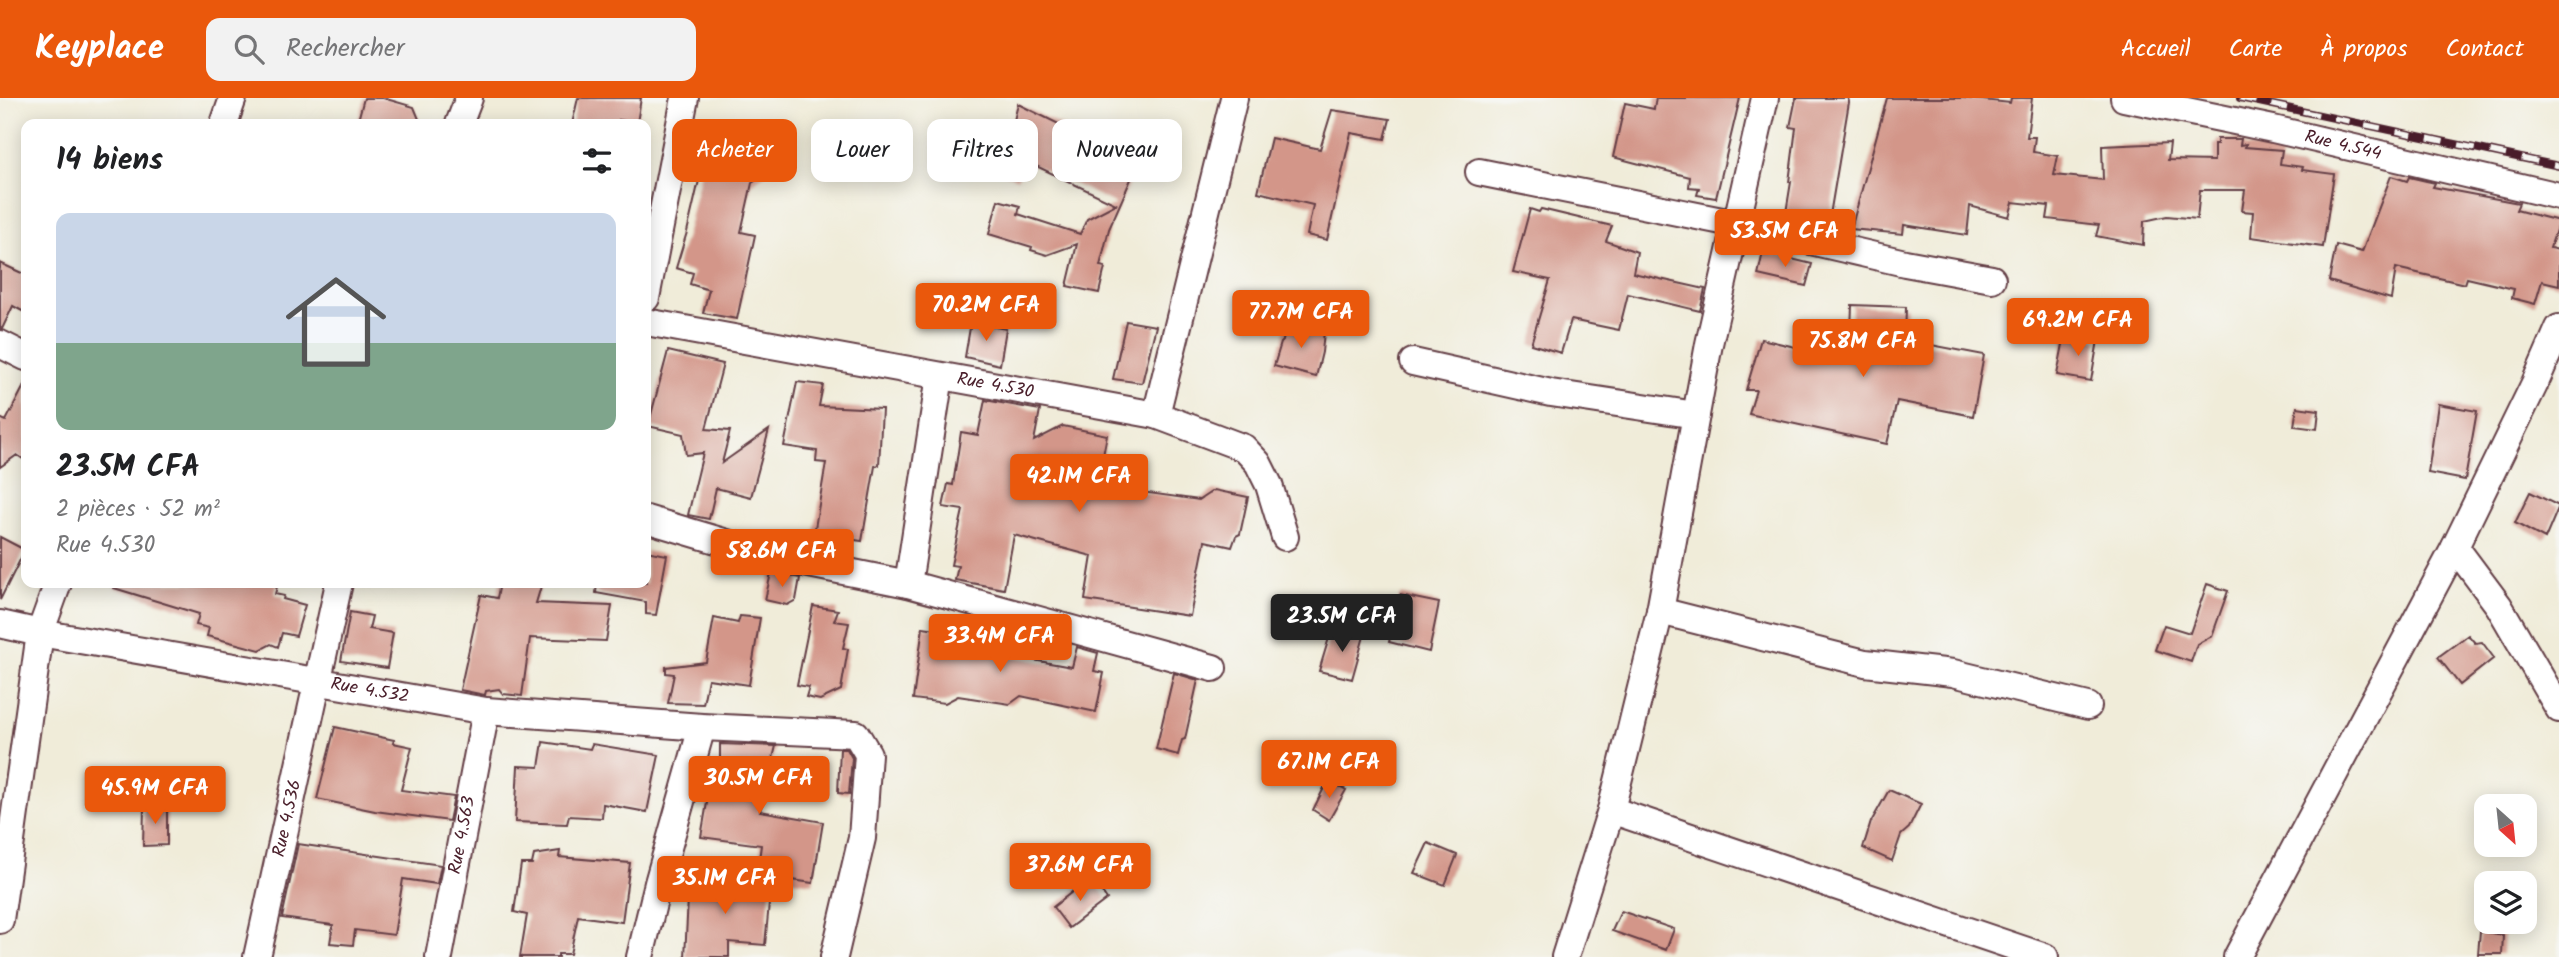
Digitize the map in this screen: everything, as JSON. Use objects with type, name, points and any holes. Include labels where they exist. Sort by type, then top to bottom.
[{"type":"street","points":[[226,119],[233,98]]},
{"type":"street","points":[[462,119],[469,98]]},
{"type":"street","points":[[651,272],[685,98]]},
{"type":"street","points":[[1156,415],[1234,98]]},
{"type":"street","points":[[1565,957],[1611,810],[1660,611],[1696,415],[1765,98]]},
{"type":"street","name":"Rue 4.544","points":[[2124,98],[2273,129],[2559,196]]},
{"type":"street","points":[[1479,172],[1737,224],[1905,263],[1992,279]]},
{"type":"street","name":"Rue 4.530","points":[[651,323],[1156,415],[1244,448],[1258,463],[1269,485],[1285,537]]},
{"type":"street","points":[[2237,957],[2455,547],[2559,328]]},
{"type":"street","points":[[0,344],[21,354]]},
{"type":"street","points":[[1413,362],[1551,393],[1696,415]]},
{"type":"street","points":[[908,584],[940,376]]},
{"type":"street","points":[[651,520],[774,557],[908,584],[1213,668]]},
{"type":"street","points":[[2455,547],[2499,606],[2559,709]]},
{"type":"street","points":[[0,920],[40,633],[56,588]]},
{"type":"street","name":"Rue 4.536","points":[[257,957],[338,588]]},
{"type":"street","points":[[1660,611],[1864,663],[1953,673],[2088,706]]},
{"type":"street","name":"Rue 4.532","points":[[0,624],[486,711],[702,727],[856,734],[864,743],[868,754],[862,838],[834,957]]},
{"type":"street","name":"Rue 4.563","points":[[439,957],[486,711]]},
{"type":"street","points":[[640,957],[702,727]]},
{"type":"street","points":[[1611,810],[2045,957]]},
{"type":"building","points":[[364,98],[383,98],[414,107],[419,119],[358,119]]},
{"type":"building","points":[[578,98],[641,98],[638,119],[573,119]]},
{"type":"building","points":[[1656,98],[1740,98],[1716,198],[1697,195],[1699,188],[1689,187],[1690,177],[1613,157],[1625,103],[1654,109]]},
{"type":"building","points":[[1796,98],[1848,98],[1849,102],[1828,227],[1785,219],[1796,128],[1790,127]]},
{"type":"building","points":[[1887,98],[1964,98],[2010,103],[2011,98],[2032,98],[2027,137],[2035,137],[2033,152],[2058,156],[2054,175],[2103,180],[2102,146],[2170,143],[2168,160],[2214,161],[2214,144],[2217,144],[2217,139],[2241,139],[2240,145],[2246,144],[2245,147],[2282,150],[2280,164],[2334,174],[2323,247],[2251,237],[2253,212],[2242,211],[2245,190],[2200,190],[2197,219],[2167,216],[2144,221],[2143,245],[2096,236],[2099,225],[2047,219],[2049,206],[2013,202],[2009,217],[1970,206],[1967,235],[1904,225],[1903,234],[1851,229]]},
{"type":"building","points":[[1018,104],[1052,121],[1052,173],[1038,167],[1038,119],[1014,119]]},
{"type":"building","points":[[1332,110],[1390,119],[1385,139],[1351,133],[1327,240],[1307,235],[1313,205],[1258,192],[1271,138],[1320,149]]},
{"type":"building","points":[[2391,176],[2407,181],[2409,177],[2435,183],[2433,187],[2519,203],[2516,210],[2559,221],[2550,248],[2559,250],[2559,285],[2542,281],[2535,304],[2512,298],[2514,289],[2467,278],[2465,284],[2396,268],[2391,299],[2329,281],[2336,245],[2362,252]]},
{"type":"building","points":[[699,182],[754,182],[741,232],[755,235],[737,319],[703,313],[709,290],[690,284],[693,273],[676,268]]},
{"type":"building","points":[[1070,182],[1130,182],[1109,229],[1100,266],[1105,267],[1099,293],[1067,286],[1077,244],[1047,255],[1031,250],[1032,247],[989,234],[998,200],[1020,206],[1018,214],[1080,234],[1087,219],[1116,204]]},
{"type":"building","points":[[1530,209],[1539,212],[1541,209],[1612,226],[1606,241],[1637,252],[1633,273],[1705,289],[1700,311],[1628,294],[1619,330],[1571,320],[1561,353],[1531,344],[1550,280],[1513,272]]},
{"type":"building","points":[[1763,252],[1812,264],[1806,286],[1758,275]]},
{"type":"building","points":[[0,263],[21,273],[21,310],[13,306],[2,329]]},
{"type":"building","points":[[1852,305],[1906,307],[1905,340],[1984,355],[1973,416],[1897,401],[1887,444],[1749,414],[1756,390],[1746,390],[1761,339],[1850,357]]},
{"type":"building","points":[[1126,321],[1156,326],[1142,383],[1113,379]]},
{"type":"building","points":[[971,322],[1006,329],[1000,365],[965,357]]},
{"type":"building","points":[[1286,322],[1324,331],[1316,377],[1274,366],[1283,341]]},
{"type":"building","points":[[2065,334],[2098,340],[2091,381],[2057,375]]},
{"type":"building","points":[[668,351],[723,364],[706,429],[730,431],[722,463],[769,430],[751,497],[716,488],[709,519],[688,515],[703,453],[686,455],[683,434],[651,427],[651,415]]},
{"type":"building","points":[[797,382],[823,385],[819,406],[882,409],[879,465],[875,466],[862,541],[814,534],[826,463],[816,462],[817,451],[784,446]]},
{"type":"building","points":[[21,392],[21,458],[17,455],[0,467],[0,418],[6,421]]},
{"type":"building","points":[[985,400],[1040,410],[1034,441],[1063,426],[1107,435],[1098,481],[1142,488],[1141,492],[1199,500],[1214,490],[1248,497],[1240,534],[1236,536],[1232,547],[1205,541],[1190,616],[1085,600],[1092,556],[1014,535],[1004,589],[955,580],[958,566],[951,565],[963,510],[943,507],[948,484],[953,485],[961,432],[978,435]]},
{"type":"building","points":[[2438,404],[2477,411],[2465,480],[2428,473]]},
{"type":"building","points":[[2297,407],[2319,410],[2317,429],[2294,426]]},
{"type":"building","points":[[2530,492],[2559,506],[2545,539],[2515,523]]},
{"type":"building","points":[[0,537],[21,548],[21,558],[0,600]]},
{"type":"building","points":[[651,552],[667,555],[656,615],[646,614],[646,602],[596,593],[596,588],[651,588]]},
{"type":"building","points":[[771,573],[800,578],[796,600],[787,605],[765,600]]},
{"type":"building","points":[[2207,584],[2228,591],[2212,636],[2197,644],[2191,662],[2155,650],[2164,625],[2190,633]]},
{"type":"building","points":[[114,588],[277,588],[275,594],[284,596],[283,599],[305,605],[296,636],[282,633],[278,647],[271,644],[260,650],[207,636],[209,628],[196,625],[199,614]]},
{"type":"building","points":[[499,588],[540,588],[536,603],[612,606],[606,641],[530,638],[522,696],[503,694],[499,689],[486,691],[485,695],[460,690],[481,595],[497,598]]},
{"type":"building","points":[[1400,595],[1439,603],[1429,652],[1389,642]]},
{"type":"building","points":[[813,606],[838,610],[834,621],[849,623],[843,648],[848,649],[841,690],[820,700],[806,697],[809,687],[797,685]]},
{"type":"building","points":[[350,612],[372,616],[369,629],[393,633],[387,668],[341,661]]},
{"type":"building","points":[[740,616],[760,618],[749,685],[708,679],[703,704],[668,703],[674,674],[666,673],[666,667],[706,662],[714,618],[738,623]]},
{"type":"building","points":[[923,627],[1001,643],[999,654],[1072,667],[1077,647],[1098,653],[1094,671],[1104,673],[1096,712],[1021,696],[1010,704],[958,696],[945,703],[913,699]]},
{"type":"building","points":[[1332,628],[1364,636],[1352,679],[1319,671]]},
{"type":"building","points":[[2468,635],[2475,643],[2482,642],[2494,658],[2460,685],[2438,657]]},
{"type":"building","points":[[1174,673],[1198,680],[1185,739],[1182,740],[1178,755],[1156,749]]},
{"type":"building","points":[[335,727],[394,740],[393,743],[412,747],[401,790],[454,797],[449,821],[375,811],[317,799]]},
{"type":"building","points":[[543,742],[590,749],[592,744],[659,755],[647,812],[603,804],[602,818],[569,816],[567,824],[515,822],[518,766],[539,767]]},
{"type":"building","points":[[720,744],[776,746],[760,811],[823,822],[813,883],[757,875],[761,845],[701,837],[711,780],[720,781]]},
{"type":"building","points":[[840,749],[847,749],[852,758],[849,794],[838,793]]},
{"type":"building","points":[[1328,780],[1346,790],[1329,820],[1313,810]]},
{"type":"building","points":[[1889,790],[1921,804],[1909,828],[1901,835],[1892,861],[1863,848],[1871,822]]},
{"type":"building","points":[[167,806],[167,845],[143,846],[144,808]]},
{"type":"building","points":[[1428,843],[1457,855],[1445,885],[1414,873]]},
{"type":"building","points":[[298,844],[441,865],[437,884],[403,879],[394,935],[355,930],[353,945],[330,943],[333,925],[282,918]]},
{"type":"building","points":[[560,851],[559,857],[630,863],[622,922],[578,916],[570,954],[558,954],[558,957],[520,957],[527,915],[514,912],[521,864],[532,864],[534,855]]},
{"type":"building","points":[[1091,877],[1107,899],[1069,928],[1053,907]]},
{"type":"building","points":[[689,879],[771,883],[765,945],[729,942],[729,957],[685,957]]},
{"type":"building","points":[[1621,911],[1674,929],[1666,950],[1612,931]]},
{"type":"building","points":[[2480,934],[2503,935],[2502,954],[2478,954]]},
{"type":"railway","points":[[2240,98],[2559,166]]}]
